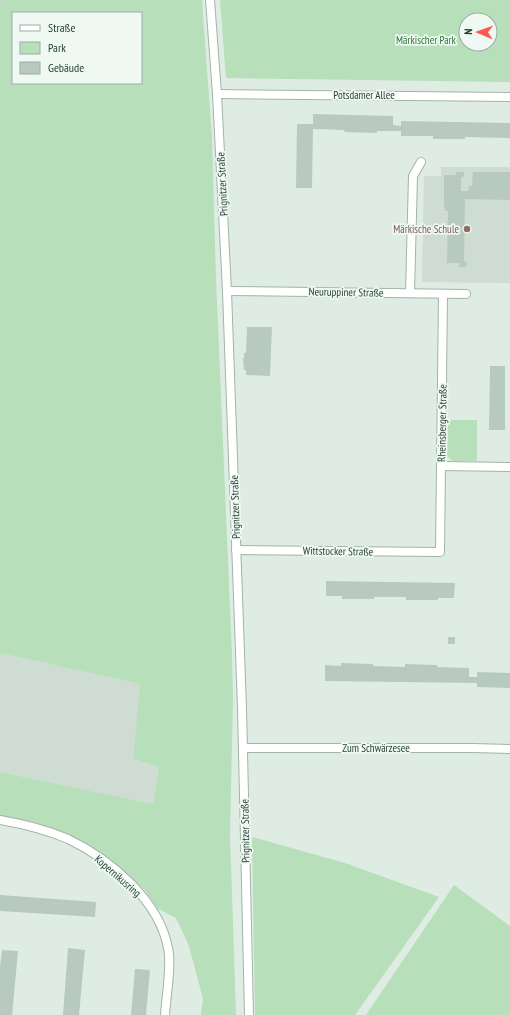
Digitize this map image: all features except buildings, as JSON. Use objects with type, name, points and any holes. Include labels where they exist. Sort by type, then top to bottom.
[{"type":"street","name":"Prignitzer Straße","points":[[210,0],[217,94],[227,291],[243,748],[249,1015]]},
{"type":"street","name":"Potsdamer Allee","points":[[217,94],[510,97]]},
{"type":"street","points":[[410,293],[413,176],[421,162]]},
{"type":"street","name":"Neuruppiner Straße","points":[[227,291],[466,294]]},
{"type":"street","name":"Rheinsberger Straße","points":[[440,552],[443,294]]},
{"type":"street","points":[[441,466],[510,467]]},
{"type":"street","name":"Wittstocker Straße","points":[[236,550],[440,552]]},
{"type":"street","name":"Zum Schwärzesee","points":[[243,748],[510,749]]},
{"type":"street","name":"Kopernikusring","points":[[0,820],[17,823],[67,839],[88,850],[108,864],[136,888],[153,910],[163,930],[169,949],[165,1015]]},
{"type":"shaded area","name":"Märkische Schule","points":[[441,167],[510,167],[510,283],[422,282],[424,176],[441,176]]},
{"type":"shaded area","points":[[0,653],[140,684],[133,759],[159,767],[153,804],[0,772]]},
{"type":"green space","points":[[0,0],[202,0],[212,138],[216,279],[232,655],[233,700],[230,834],[236,1015],[201,1015],[203,999],[189,946],[176,918],[158,909],[144,889],[118,866],[86,845],[0,816],[0,772],[153,804],[159,767],[133,759],[140,684],[0,653]]},
{"type":"green space","name":"Märkischer Park","points":[[220,0],[510,0],[510,82],[226,78]]},
{"type":"green space","points":[[452,420],[477,420],[477,461],[453,461],[447,456],[448,423]]},
{"type":"green space","points":[[252,837],[345,863],[439,897],[355,1015],[255,1015]]},
{"type":"green space","points":[[454,885],[510,926],[510,1015],[366,1015]]},
{"type":"place","name":"Märkische Schule","points":[[467,229]]}]
